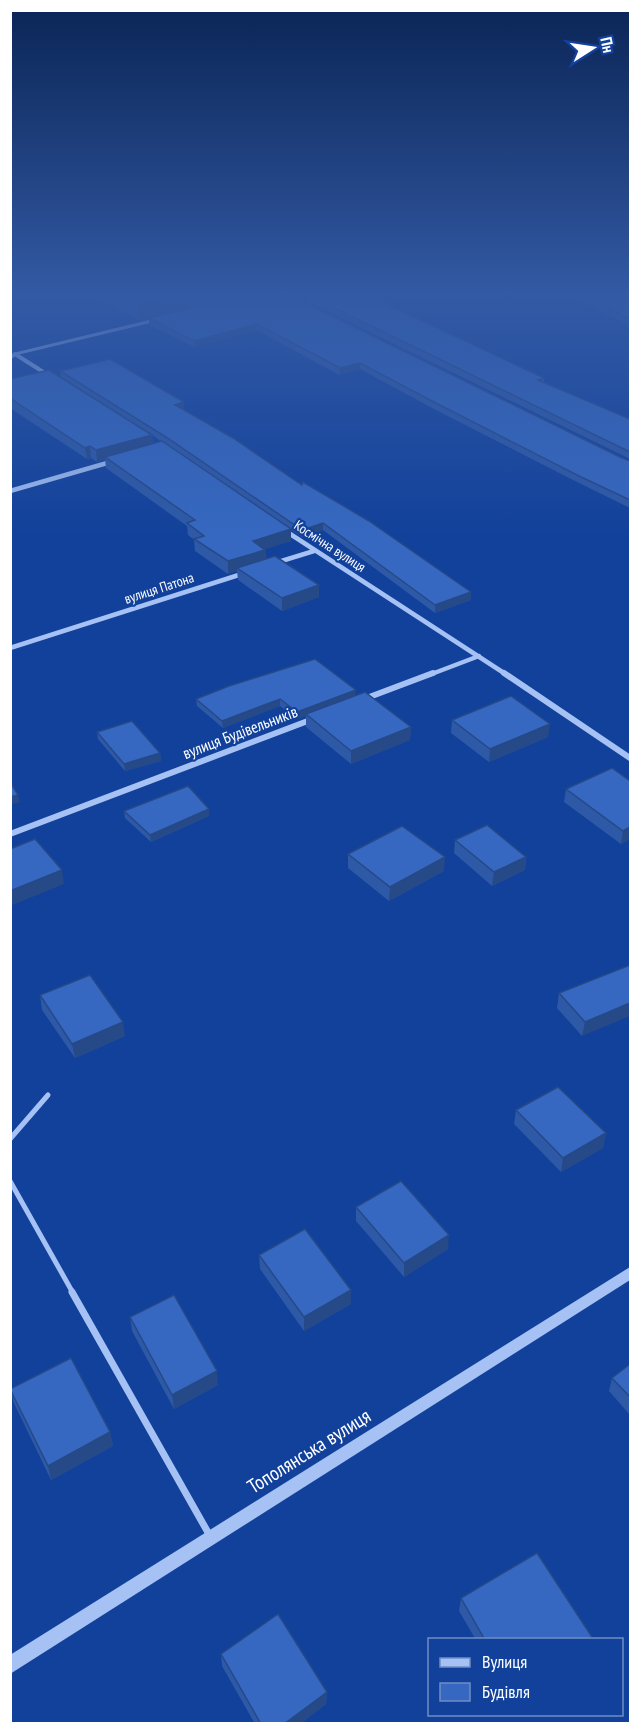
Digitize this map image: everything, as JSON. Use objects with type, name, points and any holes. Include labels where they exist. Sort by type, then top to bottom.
[{"type":"street","points":[[46,374],[55,379]]},
{"type":"street","points":[[10,490],[120,460]]},
{"type":"street","name":"Космічна вулиця","points":[[276,525],[479,656],[630,759]]},
{"type":"street","points":[[269,565],[314,551]]},
{"type":"street","name":"вулиця Патона","points":[[10,648],[247,572]]},
{"type":"street","points":[[356,702],[479,656]]},
{"type":"street","name":"вулиця Будівельників","points":[[10,834],[323,715]]},
{"type":"street","name":"Тополянська вулиця","points":[[10,1665],[630,1272]]},
{"type":"lane","points":[[10,1138],[48,1095]]},
{"type":"lane","points":[[10,1181],[211,1538]]},
{"type":"building","points":[[32,374],[55,374],[152,435],[96,450],[90,446],[85,448],[10,398],[10,379]]},
{"type":"building","points":[[65,374],[136,374],[184,402],[175,405],[233,438],[302,485],[303,482],[369,521],[471,592],[435,605],[323,523],[302,530],[166,437]]},
{"type":"building","points":[[381,374],[450,374],[630,461],[630,500],[577,475]]},
{"type":"building","points":[[470,374],[535,374],[544,378],[538,380],[630,419],[630,452]]},
{"type":"building","points":[[162,441],[291,529],[253,541],[265,550],[228,561],[194,539],[204,536],[187,523],[195,520],[105,457]]},
{"type":"building","points":[[275,556],[319,585],[282,598],[237,568]]},
{"type":"building","points":[[315,659],[356,690],[297,712],[280,699],[222,721],[196,699],[229,686]]},
{"type":"building","points":[[365,692],[411,727],[351,751],[306,714]]},
{"type":"building","points":[[511,696],[550,724],[490,749],[452,720]]},
{"type":"building","points":[[132,721],[160,753],[124,764],[97,732]]},
{"type":"building","points":[[612,768],[630,781],[630,827],[623,831],[566,789]]},
{"type":"building","points":[[10,782],[18,795],[10,797]]},
{"type":"building","points":[[188,786],[209,809],[150,835],[124,811]]},
{"type":"building","points":[[487,825],[526,857],[494,872],[455,840]]},
{"type":"building","points":[[402,826],[445,857],[390,887],[348,854]]},
{"type":"building","points":[[35,839],[62,870],[10,891],[10,849]]},
{"type":"building","points":[[630,965],[630,1003],[585,1022],[559,993]]},
{"type":"building","points":[[90,975],[123,1022],[72,1044],[40,995]]},
{"type":"building","points":[[558,1087],[606,1133],[563,1158],[516,1110]]},
{"type":"building","points":[[401,1181],[449,1235],[404,1263],[356,1207]]},
{"type":"building","points":[[305,1229],[351,1290],[304,1317],[259,1255]]},
{"type":"building","points":[[174,1295],[217,1371],[172,1395],[130,1317]]},
{"type":"building","points":[[71,1358],[110,1432],[48,1466],[10,1389]]},
{"type":"building","points":[[630,1364],[630,1397],[612,1378]]},
{"type":"building","points":[[537,1553],[592,1637],[484,1638],[461,1598]]},
{"type":"building","points":[[278,1614],[327,1692],[284,1724],[261,1724],[221,1654]]}]
